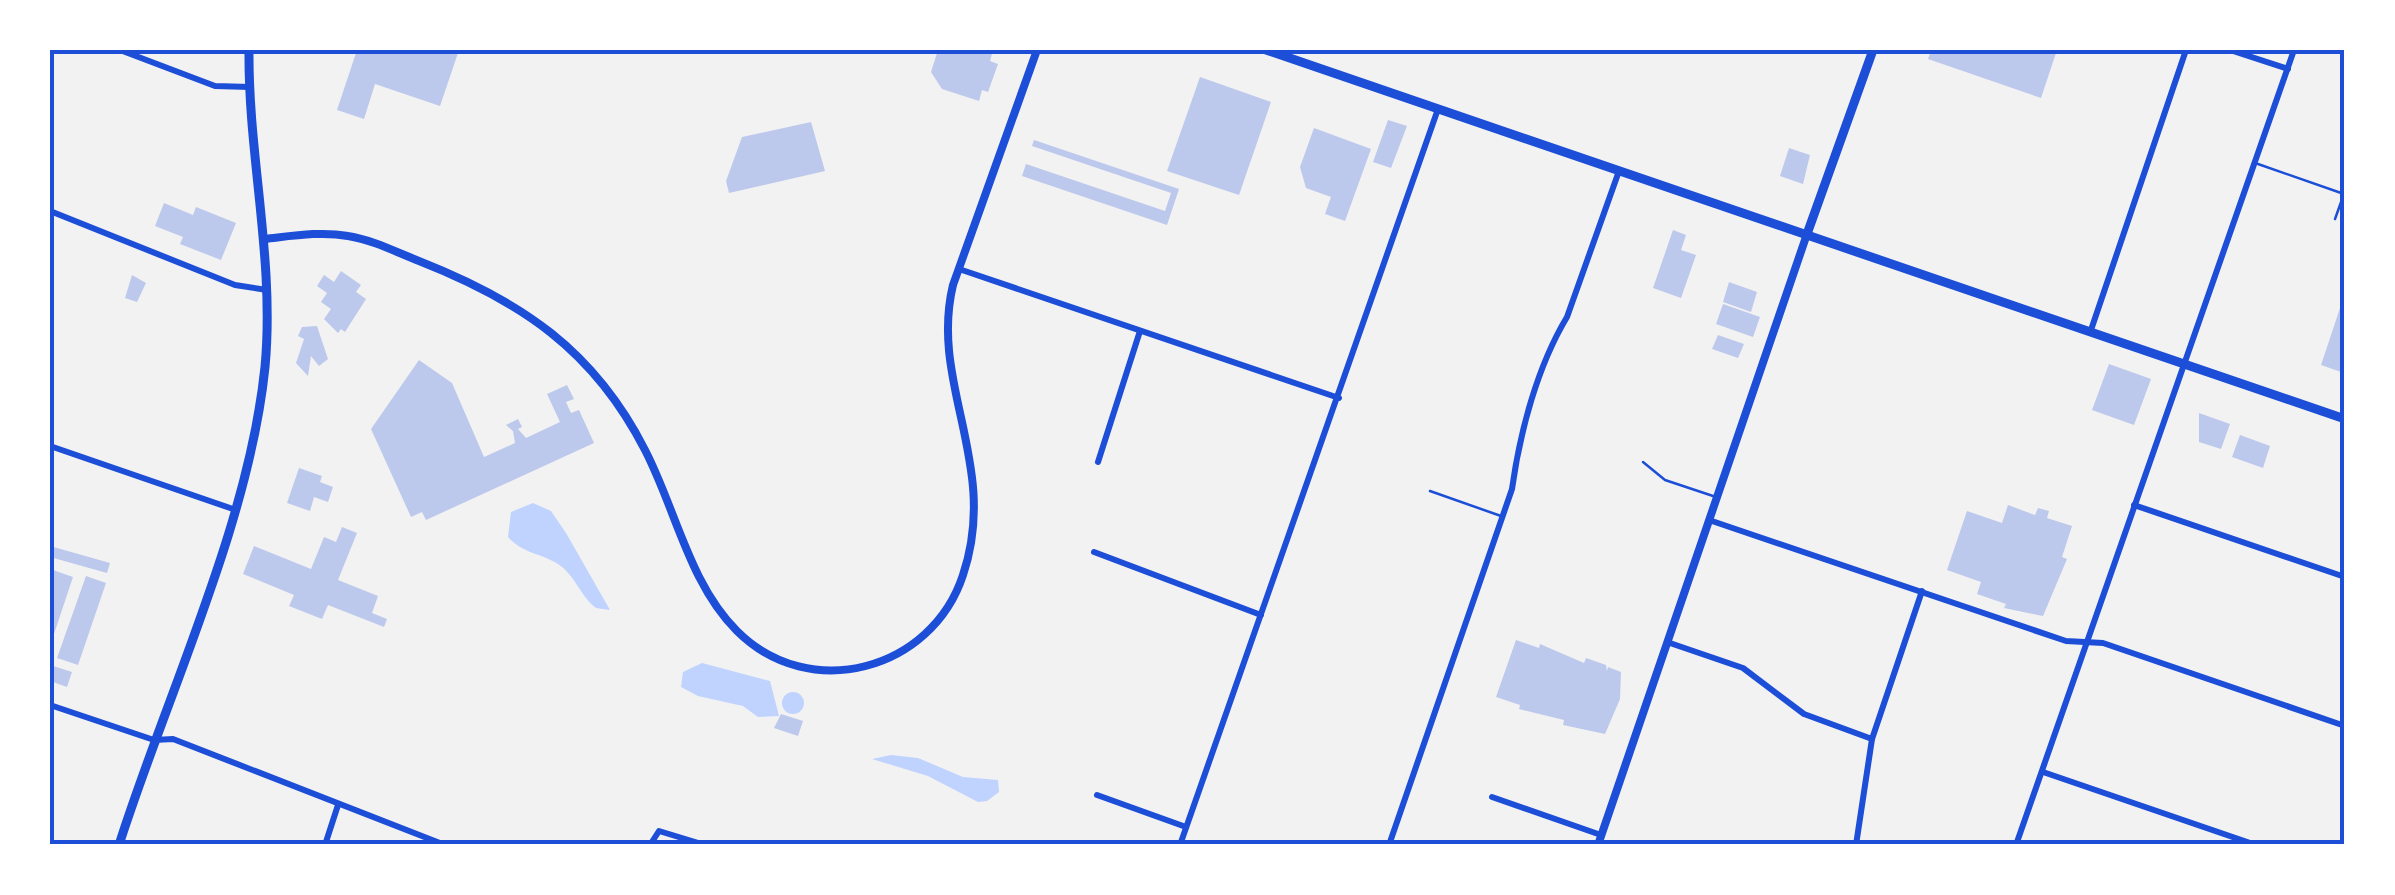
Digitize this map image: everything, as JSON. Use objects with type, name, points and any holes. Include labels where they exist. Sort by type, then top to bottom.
[{"type":"main road","points":[[119,845],[236,510],[261,395],[268,290],[249,50]]},
{"type":"main road","points":[[1266,50],[2345,419]]},
{"type":"main road","points":[[1807,234],[1872,50]]},
{"type":"street","points":[[120,50],[215,86],[250,87]]},
{"type":"street","points":[[265,239],[328,234],[371,242],[474,283],[542,323],[588,367],[631,424],[716,606],[757,648],[786,663],[821,671],[874,666],[906,650],[935,626],[962,578],[972,541],[976,490],[947,332],[959,269],[1037,50]]},
{"type":"street","points":[[2091,330],[2186,50]]},
{"type":"street","points":[[2230,50],[2288,69]]},
{"type":"street","points":[[2016,845],[2294,50]]},
{"type":"street","points":[[1180,845],[1438,109]]},
{"type":"street","points":[[1389,845],[1503,516],[1521,439],[1619,170]]},
{"type":"street","points":[[50,212],[235,285],[268,290]]},
{"type":"street","points":[[1598,845],[1807,234]]},
{"type":"street","points":[[959,269],[1339,398]]},
{"type":"street","points":[[1098,462],[1140,331]]},
{"type":"street","points":[[50,446],[236,510]]},
{"type":"street","points":[[2134,504],[2345,577]]},
{"type":"street","points":[[1709,520],[2066,641],[2107,644],[2345,726]]},
{"type":"street","points":[[1094,552],[1261,614]]},
{"type":"street","points":[[1856,845],[1872,739],[1922,591]]},
{"type":"street","points":[[1667,642],[1743,668],[1804,714],[1872,739]]},
{"type":"street","points":[[50,705],[154,740],[173,739],[445,845]]},
{"type":"street","points":[[2043,772],[2256,845]]},
{"type":"street","points":[[1096,795],[1186,827]]},
{"type":"street","points":[[1492,797],[1601,835]]},
{"type":"street","points":[[325,845],[338,804]]},
{"type":"street","points":[[650,845],[659,831],[706,845]]},
{"type":"lane","points":[[2257,163],[2344,192],[2335,219]]},
{"type":"lane","points":[[1643,462],[1665,480],[1717,498]]},
{"type":"lane","points":[[1430,491],[1503,516]]},
{"type":"water","points":[[533,503],[551,511],[610,610],[596,608],[558,564],[520,547],[508,537],[511,512]]},
{"type":"water","points":[[702,663],[770,681],[779,716],[758,717],[743,706],[698,696],[681,687],[683,672]]},
{"type":"water","points":[[793,692],[801,695],[801,711],[793,714],[785,711],[782,703],[785,695]]},
{"type":"water","points":[[891,755],[918,758],[963,777],[998,780],[999,792],[978,802],[928,776],[872,759]]},
{"type":"building","points":[[357,50],[459,50],[440,106],[375,84],[364,119],[337,110]]},
{"type":"building","points":[[938,50],[993,50],[990,61],[998,64],[988,92],[982,90],[979,101],[942,89],[931,72]]},
{"type":"building","points":[[1931,50],[2057,50],[2041,98],[1928,59]]},
{"type":"building","points":[[1200,77],[1271,102],[1239,195],[1167,171]]},
{"type":"building","points":[[1388,120],[1407,126],[1391,168],[1373,162]]},
{"type":"building","points":[[811,122],[825,171],[729,193],[726,181],[742,137]]},
{"type":"building","points":[[1314,128],[1371,149],[1345,221],[1325,214],[1331,197],[1306,188],[1300,167]]},
{"type":"building","points":[[1034,140],[1179,189],[1167,225],[1022,176],[1026,164],[1165,211],[1171,193],[1032,146]]},
{"type":"building","points":[[1789,148],[1810,155],[1803,184],[1780,176]]},
{"type":"building","points":[[164,203],[193,215],[196,207],[236,223],[221,260],[180,244],[183,237],[155,226]]},
{"type":"building","points":[[1673,230],[1686,235],[1681,250],[1696,255],[1681,298],[1653,288]]},
{"type":"building","points":[[341,271],[361,285],[356,292],[366,299],[345,332],[341,329],[338,333],[324,319],[331,309],[321,302],[327,293],[317,286],[324,275],[334,282]]},
{"type":"building","points":[[132,275],[146,283],[137,302],[125,298]]},
{"type":"building","points":[[1729,282],[1757,292],[1751,312],[1723,302]]},
{"type":"building","points":[[2344,296],[2345,370],[2344,373],[2321,365]]},
{"type":"building","points":[[1723,304],[1760,317],[1753,337],[1716,324]]},
{"type":"building","points":[[317,326],[328,359],[319,366],[311,356],[308,376],[296,363],[304,339],[298,336],[302,327]]},
{"type":"building","points":[[1718,335],[1744,344],[1738,358],[1712,349]]},
{"type":"building","points":[[419,360],[452,383],[484,457],[515,443],[513,431],[506,425],[518,419],[522,427],[518,429],[526,438],[560,422],[547,394],[567,385],[574,399],[566,402],[571,413],[579,410],[594,443],[426,520],[422,512],[411,517],[371,429]]},
{"type":"building","points":[[2109,364],[2151,379],[2134,425],[2092,410]]},
{"type":"building","points":[[2199,413],[2230,424],[2221,449],[2199,442]]},
{"type":"building","points":[[2240,435],[2270,446],[2263,468],[2232,457]]},
{"type":"building","points":[[299,468],[322,476],[320,482],[333,487],[328,502],[314,497],[310,511],[287,503]]},
{"type":"building","points":[[2008,505],[2035,515],[2038,508],[2049,511],[2047,518],[2072,526],[2062,557],[2067,559],[2043,616],[2004,608],[2006,604],[1977,594],[1981,582],[1947,570],[1967,511],[2002,523]]},
{"type":"building","points":[[342,527],[357,533],[338,580],[378,596],[372,613],[387,619],[384,627],[328,605],[322,619],[289,606],[294,595],[243,574],[254,546],[311,569],[324,537],[336,542]]},
{"type":"building","points":[[50,546],[110,563],[107,573],[50,557]]},
{"type":"building","points":[[50,569],[73,577],[51,643],[50,643]]},
{"type":"building","points":[[86,576],[106,583],[78,665],[57,658]]},
{"type":"building","points":[[1516,640],[1539,648],[1540,644],[1584,663],[1586,658],[1606,665],[1607,671],[1608,667],[1621,672],[1620,699],[1605,734],[1563,725],[1564,720],[1519,709],[1520,705],[1496,697]]},
{"type":"building","points":[[50,665],[72,672],[67,687],[50,681]]},
{"type":"building","points":[[781,714],[803,721],[798,736],[774,728]]}]
